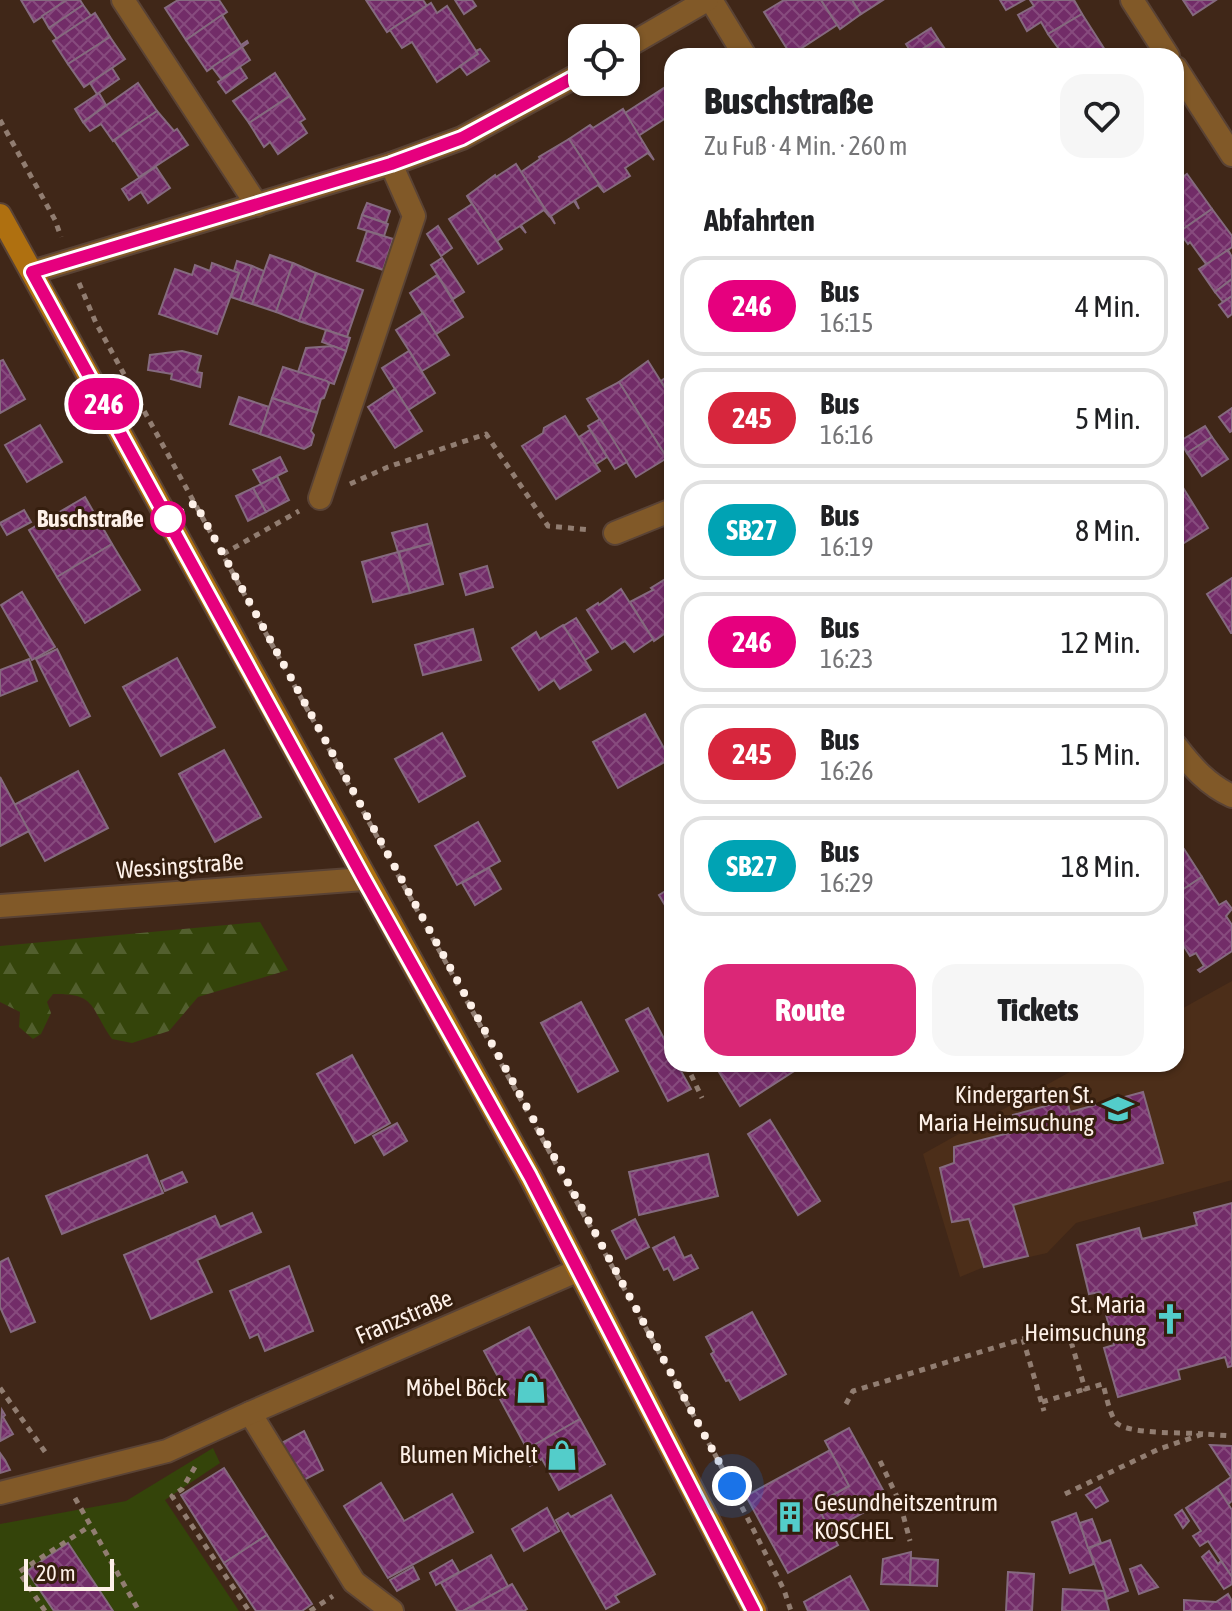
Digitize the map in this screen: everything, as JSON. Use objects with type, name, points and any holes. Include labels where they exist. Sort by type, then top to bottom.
[{"type":"main road","points":[[0,215],[530,1176],[755,1611]]},
{"type":"street","points":[[123,0],[257,205]]},
{"type":"street","points":[[640,39],[709,0],[740,48]]},
{"type":"street","points":[[1132,0],[1163,48]]},
{"type":"street","points":[[1184,80],[1232,155]]},
{"type":"street","points":[[32,272],[391,164],[462,138],[568,81]]},
{"type":"street","points":[[320,498],[414,216],[391,164]]},
{"type":"street","points":[[615,533],[664,513]]},
{"type":"street","points":[[1184,755],[1213,786],[1232,796]]},
{"type":"street","name":"Wessingstraße","points":[[0,906],[364,879]]},
{"type":"street","name":"Franzstraße","points":[[0,1493],[167,1451],[579,1270]]},
{"type":"street","points":[[250,1413],[354,1582],[392,1611]]},
{"type":"path","points":[[0,120],[55,220],[96,323],[718,1460],[784,1590],[791,1611]]},
{"type":"path","points":[[223,554],[320,498],[388,467],[486,434],[548,526],[615,533]]},
{"type":"path","points":[[690,1072],[702,1098]]},
{"type":"path","points":[[846,1404],[853,1391],[1067,1328],[1085,1389]]},
{"type":"path","points":[[1023,1339],[1044,1411]]},
{"type":"path","points":[[1042,1402],[1103,1384],[1115,1421],[1121,1428],[1232,1436]]},
{"type":"path","points":[[0,1388],[64,1479],[139,1611]]},
{"type":"path","points":[[1065,1494],[1159,1449],[1203,1434]]},
{"type":"path","points":[[880,1461],[900,1503],[910,1541]]},
{"type":"path","points":[[196,1464],[182,1489],[172,1496],[249,1611]]},
{"type":"path","points":[[45,1611],[19,1572],[90,1526]]},
{"type":"shaded area","name":"Kindergarten St. Maria Heimsuchung","points":[[1232,981],[1232,1180],[1076,1223],[1047,1253],[984,1267],[960,1277],[923,1154],[1070,1072],[1184,1072],[1184,1008]]},
{"type":"green space","points":[[260,922],[288,970],[198,997],[169,1031],[132,1043],[112,1039],[91,1004],[78,996],[53,994],[47,1002],[51,1013],[41,1034],[33,1039],[19,1027],[20,1012],[0,1002],[0,946]]},
{"type":"green space","points":[[213,1448],[220,1463],[165,1500],[239,1611],[0,1611],[0,1524],[126,1501]]},
{"type":"building","points":[[21,0],[67,0],[34,22]]},
{"type":"building","points":[[67,0],[80,0],[83,5],[49,28],[42,16]]},
{"type":"building","points":[[178,0],[219,0],[227,12],[186,40],[165,8]]},
{"type":"building","points":[[366,0],[423,0],[427,6],[387,32]]},
{"type":"building","points":[[455,0],[472,0],[476,6],[464,14]]},
{"type":"building","points":[[784,0],[821,0],[837,25],[802,48],[787,48],[764,12]]},
{"type":"building","points":[[821,0],[852,0],[861,14],[840,29]]},
{"type":"building","points":[[852,0],[883,0],[861,14]]},
{"type":"building","points":[[1000,0],[1024,0],[1006,10]]},
{"type":"building","points":[[1030,0],[1074,0],[1082,14],[1048,34],[1041,22],[1027,31],[1018,15],[1034,6]]},
{"type":"building","points":[[1183,0],[1216,0],[1193,15]]},
{"type":"building","points":[[431,3],[437,13],[447,6],[478,54],[437,82],[412,42],[402,48],[390,30]]},
{"type":"building","points":[[83,5],[91,16],[57,39],[49,28]]},
{"type":"building","points":[[95,13],[110,37],[68,64],[53,41]]},
{"type":"building","points":[[1082,14],[1104,48],[1058,48],[1048,34]]},
{"type":"building","points":[[222,15],[241,45],[248,43],[207,71],[186,40]]},
{"type":"building","points":[[931,28],[938,39],[924,48],[909,48],[906,44]]},
{"type":"building","points":[[110,37],[125,59],[84,87],[68,64]]},
{"type":"building","points":[[938,39],[944,48],[924,48]]},
{"type":"building","points":[[242,47],[250,60],[221,79],[212,67]]},
{"type":"building","points":[[480,49],[489,61],[467,75],[460,66],[478,54],[476,51]]},
{"type":"building","points":[[240,67],[247,78],[226,93],[218,82]]},
{"type":"building","points":[[112,68],[119,79],[97,94],[90,83]]},
{"type":"building","points":[[275,73],[290,96],[249,123],[233,101]]},
{"type":"building","points":[[138,83],[157,111],[113,141],[101,124],[90,131],[83,122]]},
{"type":"building","points":[[664,88],[664,119],[638,136],[625,113]]},
{"type":"building","points":[[99,93],[106,105],[83,122],[75,109]]},
{"type":"building","points":[[290,96],[305,119],[300,122],[307,133],[278,154],[270,142],[264,147],[249,123]]},
{"type":"building","points":[[623,109],[654,160],[648,153],[625,168],[630,176],[604,192],[569,139]]},
{"type":"building","points":[[157,111],[174,131],[177,129],[188,145],[139,177],[114,140]]},
{"type":"building","points":[[569,139],[604,192],[598,185],[575,200],[579,209],[574,201],[551,216],[555,224],[521,172]]},
{"type":"building","points":[[516,164],[550,217],[544,210],[521,225],[526,233],[520,226],[501,238],[497,241],[502,249],[467,196]]},
{"type":"building","points":[[156,167],[170,188],[148,203],[141,192],[129,200],[122,189]]},
{"type":"building","points":[[1187,174],[1212,209],[1184,229],[1184,176]]},
{"type":"building","points":[[467,196],[502,249],[478,264],[449,219],[472,204]]},
{"type":"building","points":[[367,203],[390,211],[386,223],[362,215]]},
{"type":"building","points":[[1212,209],[1232,236],[1232,247],[1205,267],[1206,264],[1190,242],[1188,244],[1184,239],[1184,229]]},
{"type":"building","points":[[362,215],[388,224],[384,236],[358,228]]},
{"type":"building","points":[[438,226],[452,248],[441,256],[427,234]]},
{"type":"building","points":[[367,231],[393,239],[383,270],[357,261]]},
{"type":"building","points":[[1228,250],[1232,257],[1232,279],[1215,292],[1199,269]]},
{"type":"building","points":[[270,255],[293,263],[276,312],[252,304]]},
{"type":"building","points":[[442,258],[464,292],[453,299],[431,265]]},
{"type":"building","points":[[237,261],[252,266],[240,300],[231,297],[239,273],[234,271]]},
{"type":"building","points":[[212,263],[239,273],[217,334],[159,314],[175,269],[192,275],[195,265],[210,271]]},
{"type":"building","points":[[293,263],[316,273],[299,321],[276,312]]},
{"type":"building","points":[[252,266],[264,271],[252,304],[240,300]]},
{"type":"building","points":[[316,273],[363,290],[347,337],[299,321]]},
{"type":"building","points":[[437,275],[463,317],[436,334],[410,293]]},
{"type":"building","points":[[1232,279],[1232,296],[1223,302],[1215,292]]},
{"type":"building","points":[[1232,296],[1232,314],[1228,317],[1219,305]]},
{"type":"building","points":[[423,313],[449,355],[422,371],[396,330]]},
{"type":"building","points":[[326,330],[350,338],[346,351],[322,342]]},
{"type":"building","points":[[333,346],[346,351],[334,384],[298,372],[306,348]]},
{"type":"building","points":[[182,351],[201,356],[197,372],[202,373],[200,387],[171,379],[172,374],[148,370],[150,355]]},
{"type":"building","points":[[409,351],[435,393],[408,410],[382,368]]},
{"type":"building","points":[[3,360],[25,399],[0,413],[0,361]]},
{"type":"building","points":[[648,361],[664,386],[664,453],[619,382]]},
{"type":"building","points":[[283,367],[327,381],[329,384],[317,413],[272,398]]},
{"type":"building","points":[[619,382],[664,453],[664,460],[636,477],[587,399]]},
{"type":"building","points":[[395,389],[422,431],[395,448],[368,407]]},
{"type":"building","points":[[239,397],[269,407],[260,434],[230,424]]},
{"type":"building","points":[[272,398],[317,413],[311,431],[314,435],[311,445],[304,449],[260,434]]},
{"type":"building","points":[[1232,408],[1232,431],[1230,432],[1219,417]]},
{"type":"building","points":[[565,416],[600,471],[556,499],[522,446]]},
{"type":"building","points":[[600,419],[627,462],[615,469],[588,426]]},
{"type":"building","points":[[40,425],[62,462],[27,482],[5,445]]},
{"type":"building","points":[[1205,426],[1212,437],[1187,453],[1184,439]]},
{"type":"building","points":[[590,430],[607,457],[596,464],[579,437]]},
{"type":"building","points":[[1212,437],[1228,459],[1202,476],[1187,453]]},
{"type":"building","points":[[280,457],[287,471],[261,484],[253,470]]},
{"type":"building","points":[[277,476],[289,500],[266,512],[253,488]]},
{"type":"building","points":[[253,488],[266,512],[248,521],[236,496]]},
{"type":"building","points":[[1184,489],[1208,528],[1184,543]]},
{"type":"building","points":[[85,497],[112,544],[57,577],[29,530]]},
{"type":"building","points":[[24,510],[31,522],[7,535],[0,523]]},
{"type":"building","points":[[427,524],[432,543],[398,552],[392,533]]},
{"type":"building","points":[[432,543],[443,584],[410,593],[399,552]]},
{"type":"building","points":[[112,544],[140,590],[85,623],[57,577]]},
{"type":"building","points":[[398,552],[410,593],[373,602],[362,562]]},
{"type":"building","points":[[487,566],[493,587],[466,595],[460,574]]},
{"type":"building","points":[[1232,578],[1232,633],[1231,633],[1207,594]]},
{"type":"building","points":[[664,580],[664,634],[654,641],[630,602],[653,590],[651,588]]},
{"type":"building","points":[[621,589],[653,639],[634,652],[625,641],[612,649],[587,610]]},
{"type":"building","points":[[22,592],[55,647],[32,660],[1,605]]},
{"type":"building","points":[[576,618],[598,652],[585,660],[563,626]]},
{"type":"building","points":[[563,625],[591,670],[560,689],[554,680],[539,690],[512,648],[536,632],[540,639]]},
{"type":"building","points":[[473,629],[481,660],[423,675],[415,645]]},
{"type":"building","points":[[57,649],[90,716],[70,726],[36,659]]},
{"type":"building","points":[[177,658],[215,727],[161,756],[123,687]]},
{"type":"building","points":[[29,659],[37,681],[0,696],[0,670]]},
{"type":"building","points":[[645,714],[664,748],[664,762],[618,788],[593,742]]},
{"type":"building","points":[[442,733],[465,776],[419,802],[395,759]]},
{"type":"building","points":[[224,750],[261,817],[215,842],[179,774]]},
{"type":"building","points":[[78,771],[108,828],[45,861],[14,805]]},
{"type":"building","points":[[0,777],[29,831],[0,846]]},
{"type":"building","points":[[478,822],[500,861],[457,885],[435,846]]},
{"type":"building","points":[[1184,849],[1202,877],[1184,889]]},
{"type":"building","points":[[489,868],[501,889],[475,905],[462,883]]},
{"type":"building","points":[[1202,877],[1219,905],[1226,901],[1232,909],[1226,916],[1232,925],[1232,951],[1200,972],[1198,970],[1204,966],[1196,953],[1190,956],[1184,947],[1184,889]]},
{"type":"building","points":[[581,1002],[618,1071],[578,1092],[541,1023]]},
{"type":"building","points":[[648,1008],[664,1039],[664,1072],[681,1072],[691,1089],[668,1101],[626,1020]]},
{"type":"building","points":[[352,1055],[390,1123],[355,1143],[317,1074]]},
{"type":"building","points":[[719,1072],[793,1072],[740,1106]]},
{"type":"building","points":[[1143,1092],[1163,1163],[1013,1205],[1028,1256],[984,1267],[969,1219],[952,1222],[940,1168],[954,1163],[954,1147],[1017,1131],[1013,1115],[1067,1100],[1070,1112]]},
{"type":"building","points":[[770,1120],[820,1201],[798,1215],[748,1134]]},
{"type":"building","points":[[397,1123],[407,1141],[384,1155],[373,1136]]},
{"type":"building","points":[[708,1154],[718,1196],[639,1215],[629,1172]]},
{"type":"building","points":[[147,1155],[163,1193],[62,1234],[46,1196]]},
{"type":"building","points":[[182,1172],[187,1182],[165,1191],[161,1181]]},
{"type":"building","name":"St. Maria Heimsuchung","points":[[1232,1203],[1232,1366],[1228,1367],[1225,1357],[1178,1370],[1180,1379],[1118,1397],[1104,1348],[1114,1345],[1100,1292],[1089,1294],[1077,1245],[1139,1228],[1142,1239],[1197,1225],[1194,1213]]},
{"type":"building","points":[[252,1213],[261,1232],[197,1260],[212,1292],[151,1319],[124,1255],[215,1216],[220,1227]]},
{"type":"building","points":[[635,1219],[649,1247],[626,1259],[612,1231]]},
{"type":"building","points":[[674,1237],[684,1258],[691,1255],[698,1268],[674,1280],[668,1268],[664,1270],[653,1248]]},
{"type":"building","points":[[8,1258],[35,1322],[11,1332],[0,1307],[0,1262]]},
{"type":"building","points":[[289,1266],[313,1331],[265,1351],[258,1334],[250,1338],[230,1291]]},
{"type":"building","points":[[752,1312],[786,1374],[740,1400],[711,1354],[714,1352],[706,1337]]},
{"type":"building","name":"Möbel Böck","points":[[529,1327],[580,1419],[527,1449],[495,1390],[503,1386],[484,1351]]},
{"type":"building","points":[[2,1410],[13,1434],[0,1441]]},
{"type":"building","name":"Blumen Michelt","points":[[580,1419],[605,1464],[559,1490],[542,1459],[530,1466],[522,1452]]},
{"type":"building","points":[[849,1428],[888,1499],[830,1531],[816,1504],[849,1486],[825,1441]]},
{"type":"building","points":[[304,1431],[323,1470],[298,1483],[278,1445]]},
{"type":"building","points":[[1210,1445],[1232,1446],[1232,1501],[1228,1504],[1217,1487],[1231,1477]]},
{"type":"building","name":"Gesundheitszentrum KOSCHEL","points":[[830,1450],[849,1486],[816,1504],[838,1545],[788,1573],[746,1496]]},
{"type":"building","points":[[0,1453],[10,1470],[0,1473]]},
{"type":"building","points":[[224,1468],[267,1535],[224,1563],[181,1495]]},
{"type":"building","points":[[381,1483],[404,1521],[452,1494],[473,1532],[388,1578],[344,1506]]},
{"type":"building","points":[[1100,1487],[1108,1501],[1096,1508],[1086,1495]]},
{"type":"building","points":[[1217,1487],[1232,1510],[1232,1577],[1208,1541],[1200,1546],[1193,1536],[1201,1531],[1186,1508]]},
{"type":"building","points":[[611,1495],[655,1574],[615,1596],[619,1602],[606,1609],[556,1520],[568,1513],[571,1517]]},
{"type":"building","points":[[547,1508],[559,1531],[524,1551],[512,1529]]},
{"type":"building","points":[[1182,1510],[1189,1521],[1183,1528],[1175,1515]]},
{"type":"building","points":[[1076,1513],[1094,1564],[1070,1573],[1052,1522]]},
{"type":"building","points":[[1092,1519],[1101,1543],[1088,1548],[1080,1523]]},
{"type":"building","points":[[267,1535],[312,1604],[302,1611],[256,1611],[224,1563]]},
{"type":"building","points":[[1110,1540],[1128,1591],[1107,1599],[1089,1548]]},
{"type":"building","points":[[68,1543],[113,1611],[54,1611],[27,1571]]},
{"type":"building","points":[[1209,1551],[1232,1577],[1232,1584],[1224,1589],[1202,1557]]},
{"type":"building","points":[[911,1552],[910,1585],[881,1584],[883,1559]]},
{"type":"building","points":[[491,1555],[508,1586],[463,1611],[457,1611],[441,1583]]},
{"type":"building","points":[[911,1558],[938,1560],[937,1586],[910,1585]]},
{"type":"building","points":[[452,1560],[459,1572],[436,1585],[430,1573]]},
{"type":"building","points":[[1141,1565],[1158,1587],[1139,1594],[1130,1569]]},
{"type":"building","points":[[413,1567],[419,1579],[397,1591],[390,1580]]},
{"type":"building","points":[[1008,1572],[1034,1574],[1032,1611],[1006,1611]]},
{"type":"building","points":[[850,1576],[869,1611],[808,1611],[804,1602]]},
{"type":"building","points":[[512,1584],[527,1609],[524,1611],[463,1611]]},
{"type":"building","points":[[1063,1589],[1104,1591],[1109,1611],[1062,1611]]},
{"type":"building","points":[[1228,1594],[1232,1611],[1184,1611],[1184,1600],[1216,1602]]},
{"type":"bus line","name":"246","points":[[568,81],[462,138],[391,164],[32,272],[530,1176],[754,1611]]},
{"type":"place","name":"Buschstraße","points":[[168,519]]},
{"type":"place","name":"Kindergarten St. Maria Heimsuchung","points":[[1118,1109]]},
{"type":"place","name":"St. Maria Heimsuchung","points":[[1170,1319]]},
{"type":"place","name":"Möbel Böck","points":[[531,1388]]},
{"type":"place","name":"Blumen Michelt","points":[[562,1455]]},
{"type":"place","name":"Gesundheitszentrum KOSCHEL","points":[[790,1517]]},
{"type":"route","points":[[168,519],[195,503],[732,1486]]}]
